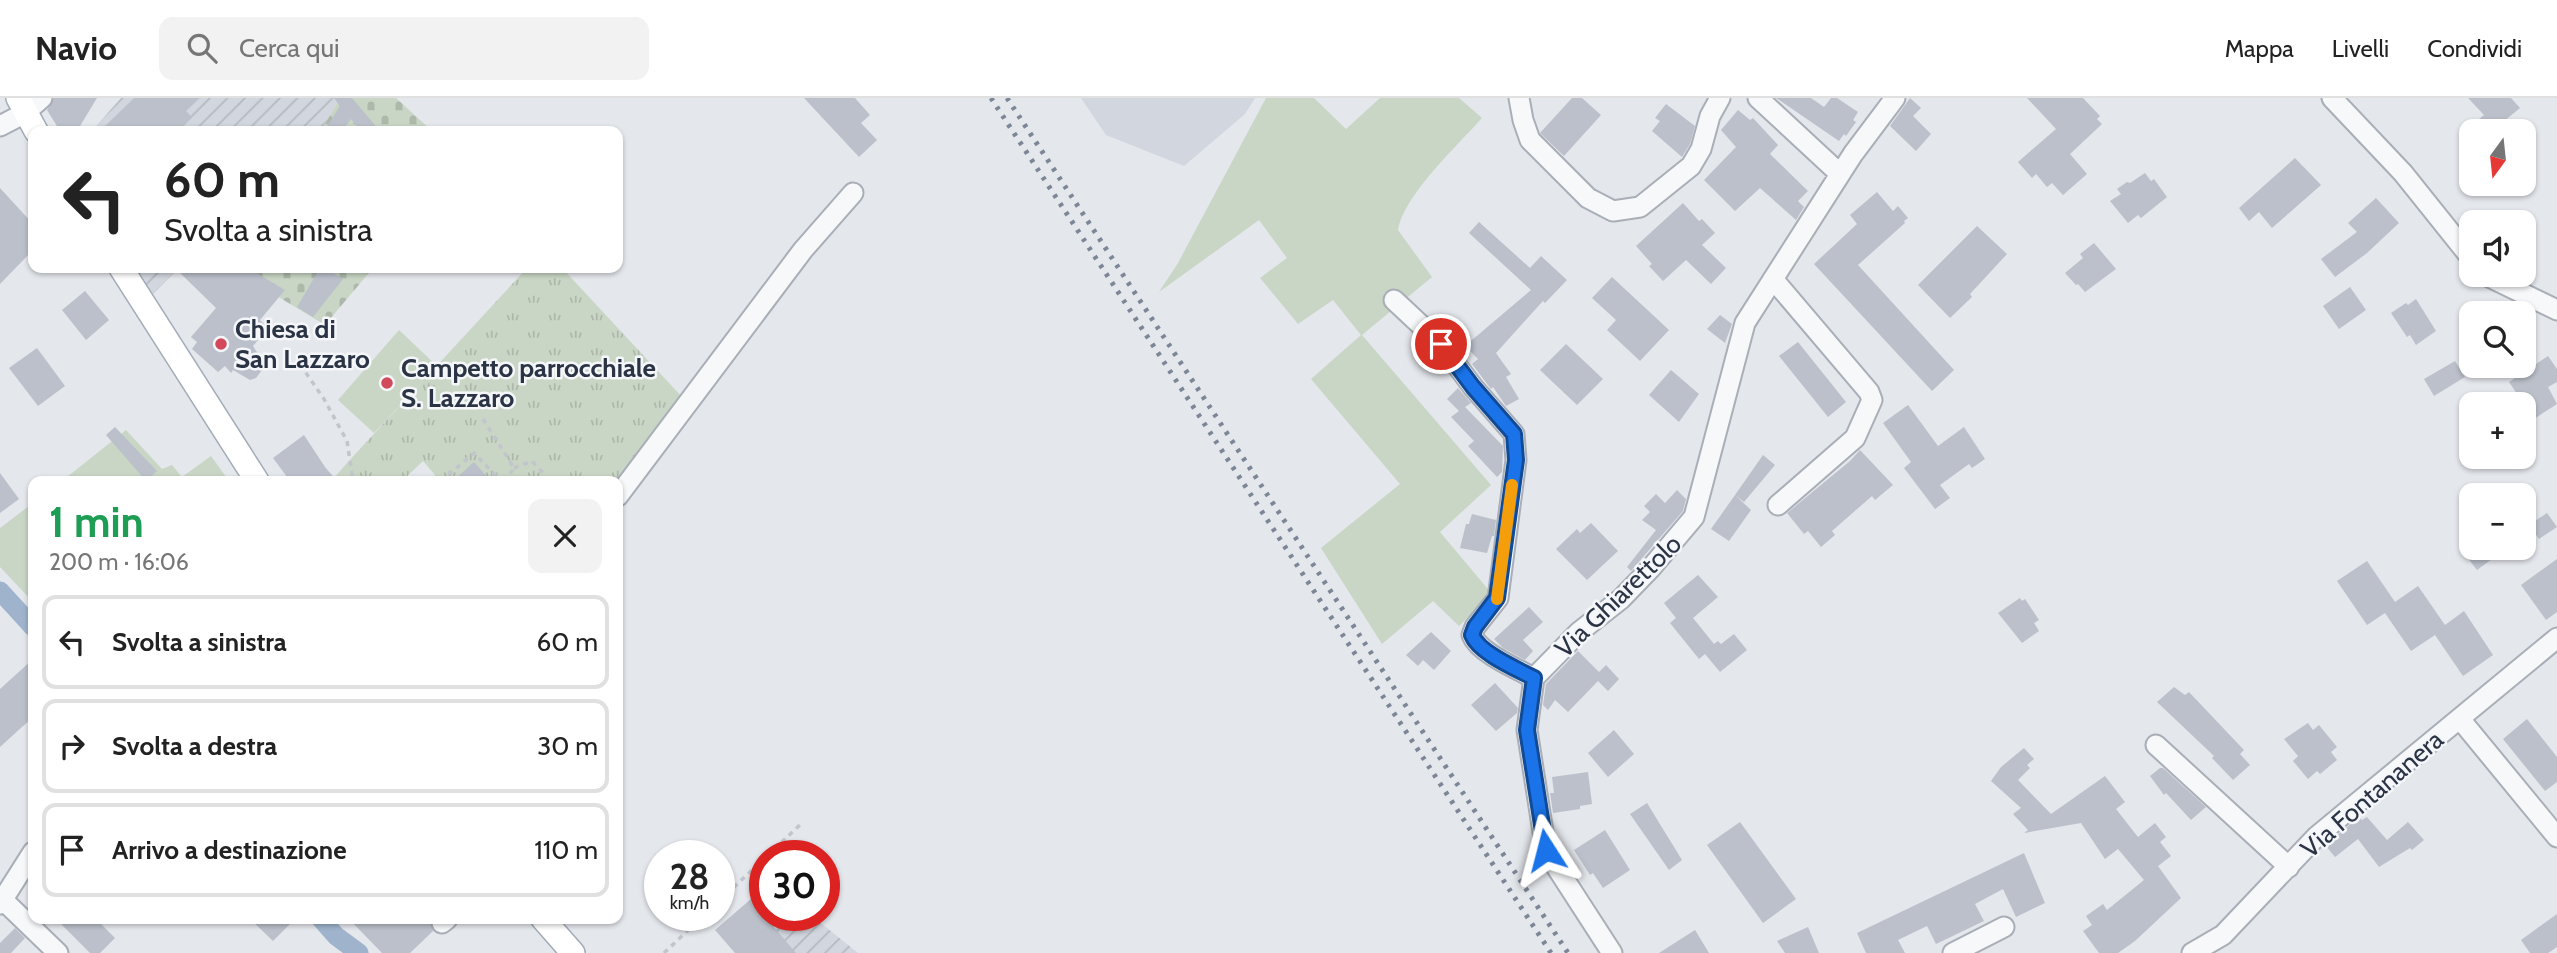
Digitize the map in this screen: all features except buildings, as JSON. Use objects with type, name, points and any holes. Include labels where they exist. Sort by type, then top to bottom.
[{"type":"main road","points":[[124,273],[256,476]]},
{"type":"main road","points":[[547,924],[573,953]]},
{"type":"street","points":[[1519,98],[1530,140],[1588,198],[1613,211],[1640,207],[1691,166],[1701,149],[1710,116],[1720,98]]},
{"type":"street","points":[[1758,98],[1840,174]]},
{"type":"street","name":"Via Ghiarettolo","points":[[1612,953],[1546,850],[1527,730],[1534,678],[1579,632],[1631,589],[1694,517],[1745,323],[1840,174],[1895,98]]},
{"type":"street","points":[[2332,98],[2403,173],[2459,243]]},
{"type":"street","points":[[0,126],[30,110]]},
{"type":"street","points":[[623,489],[803,250],[853,193]]},
{"type":"street","points":[[1773,279],[1869,392],[1872,400],[1855,438],[1778,505]]},
{"type":"street","points":[[2510,287],[2557,310]]},
{"type":"street","points":[[1394,300],[1441,344],[1473,387],[1514,434],[1516,460],[1497,598],[1472,635],[1475,642],[1504,663],[1534,678]]},
{"type":"street","name":"Via Fontananera","points":[[2192,953],[2223,935],[2317,836],[2557,638]]},
{"type":"street","points":[[2459,719],[2557,837]]},
{"type":"street","points":[[2157,745],[2289,867]]},
{"type":"street","points":[[28,860],[1,900],[58,953]]},
{"type":"street","points":[[1954,953],[2004,927]]},
{"type":"path","points":[[309,354],[304,370],[347,441],[352,476]]},
{"type":"path","points":[[483,419],[514,468]]},
{"type":"path","points":[[447,476],[474,453],[498,476]]},
{"type":"path","points":[[507,476],[514,468],[532,461],[544,476]]},
{"type":"path","points":[[784,840],[802,823]]},
{"type":"path","points":[[735,886],[749,873]]},
{"type":"path","points":[[664,953],[687,931]]},
{"type":"shaded area","points":[[121,98],[340,98],[324,126],[96,126]]},
{"type":"shaded area","points":[[1081,98],[1255,98],[1245,114],[1184,166],[1106,135]]},
{"type":"shaded area","points":[[133,273],[174,273],[149,298]]},
{"type":"shaded area","points":[[773,931],[831,931],[858,953],[749,953]]},
{"type":"green space","points":[[340,98],[396,98],[427,126],[324,126]]},
{"type":"green space","points":[[1266,98],[1314,98],[1346,129],[1380,98],[1459,98],[1482,118],[1421,186],[1402,216],[1398,230],[1432,277],[1362,335],[1491,485],[1440,532],[1492,594],[1459,626],[1433,601],[1382,644],[1321,548],[1400,484],[1311,379],[1361,335],[1333,300],[1298,324],[1260,278],[1287,258],[1259,220],[1159,292],[1178,263]]},
{"type":"green space","points":[[239,273],[369,273],[325,325]]},
{"type":"green space","points":[[522,273],[567,273],[683,398],[622,476],[436,476],[423,461],[407,476],[336,476]]},
{"type":"green space","name":"Campetto parrocchiale S. Lazzaro","points":[[399,330],[437,366],[374,433],[338,400]]},
{"type":"green space","points":[[126,430],[162,469],[172,465],[181,476],[68,476]]},
{"type":"green space","points":[[211,456],[225,476],[183,476]]},
{"type":"green space","points":[[28,507],[28,597],[0,567],[0,528]]},
{"type":"waterway","points":[[0,591],[28,622]]},
{"type":"waterway","points":[[325,924],[336,936],[359,953]]},
{"type":"railway","points":[[991,98],[1551,953]]},
{"type":"railway","points":[[1007,98],[1568,953]]},
{"type":"slow traffic","points":[[1497,599],[1512,485]]},
{"type":"place","name":"Chiesa di San Lazzaro","points":[[221,344]]},
{"type":"place","name":"Campetto parrocchiale S. Lazzaro","points":[[387,383]]},
{"type":"route","points":[[1441,344],[1473,387],[1514,434],[1516,460],[1497,598],[1472,635],[1475,642],[1504,663],[1534,678],[1527,730],[1546,850]]}]
